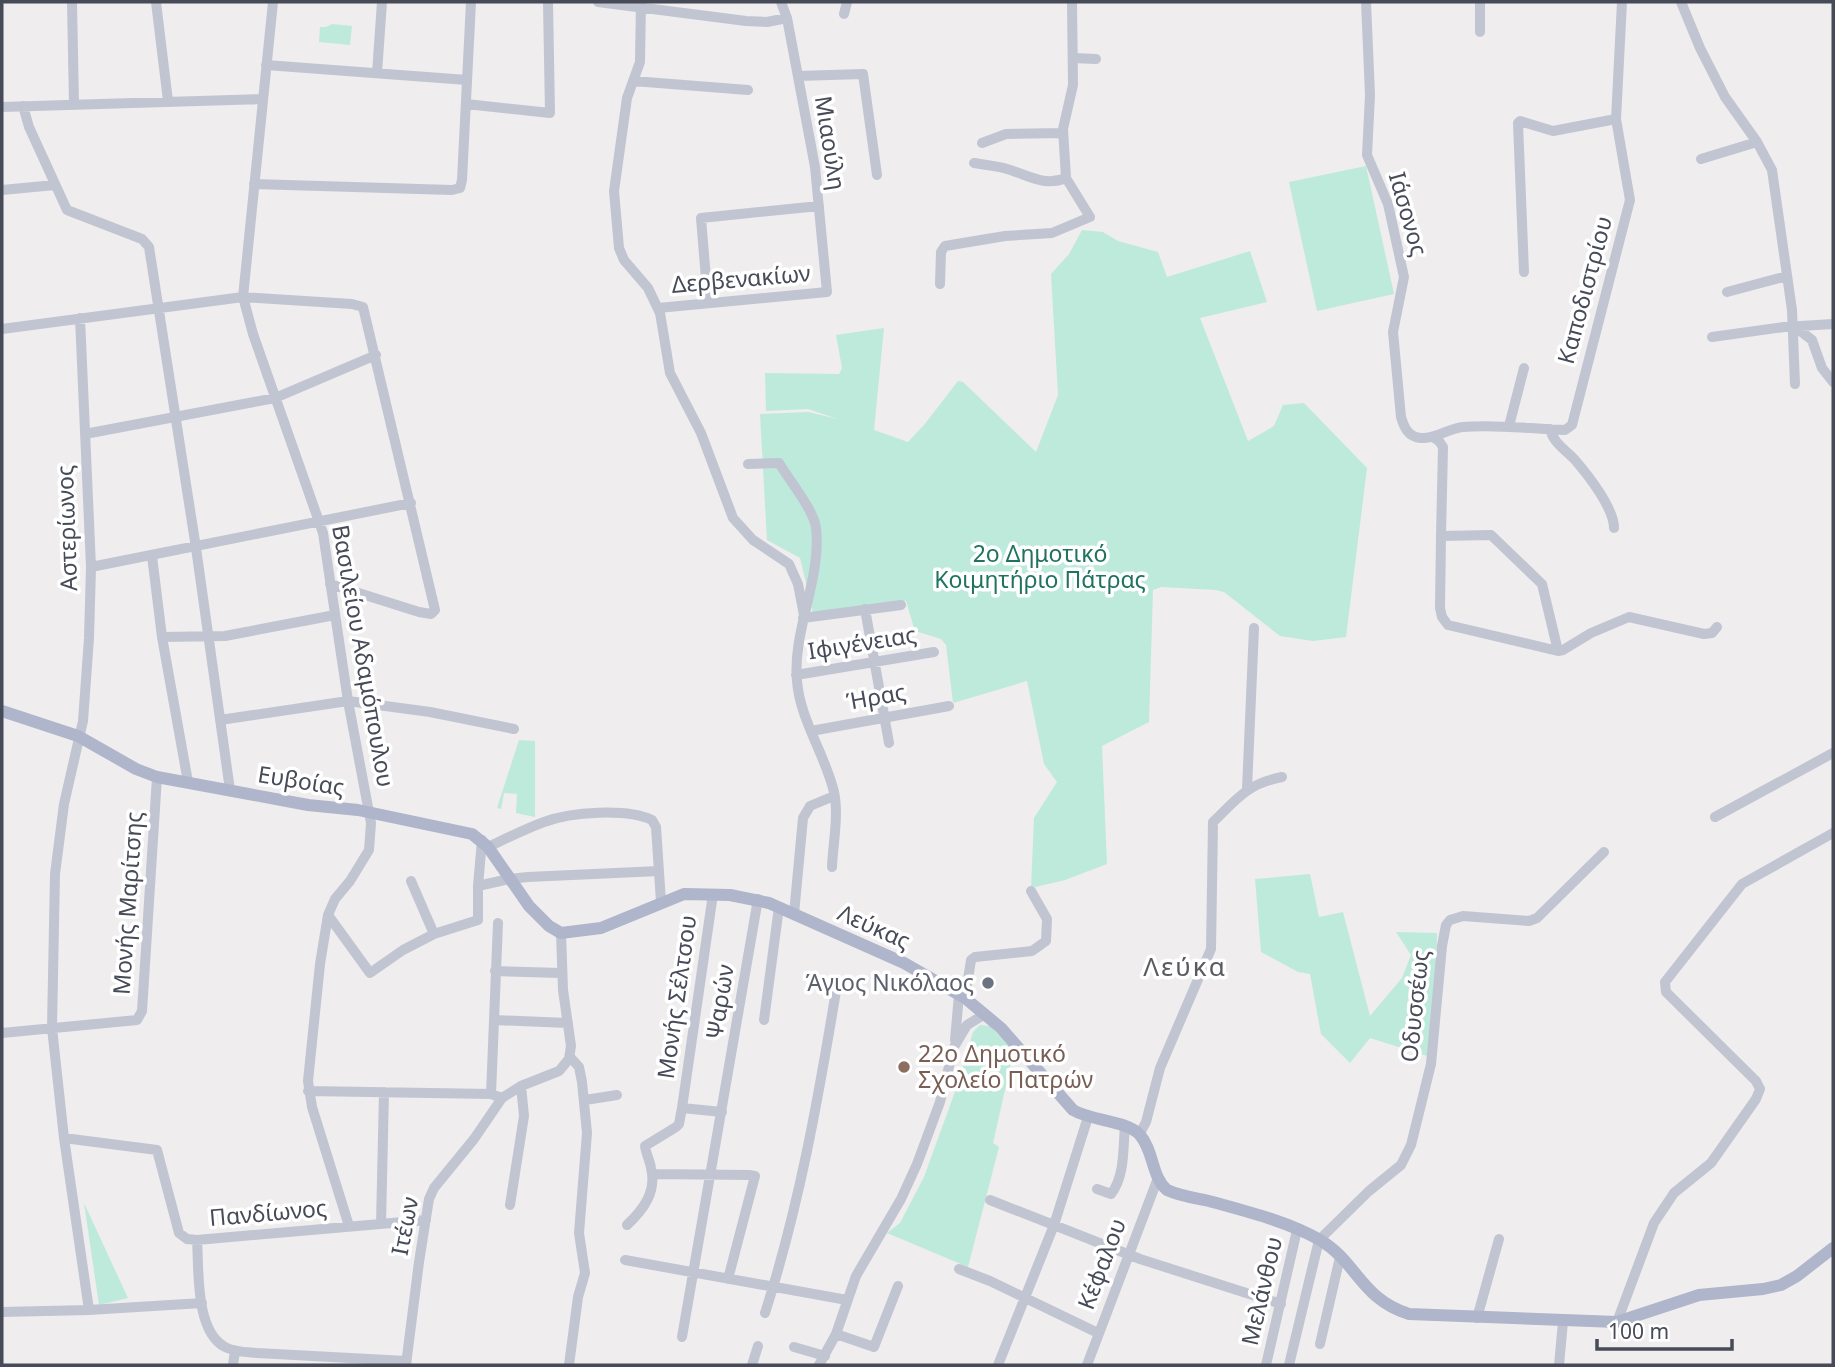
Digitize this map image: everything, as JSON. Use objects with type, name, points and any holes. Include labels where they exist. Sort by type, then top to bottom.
[{"type":"main road","name":"Ευβοίας","points":[[2,711],[78,736],[136,769],[157,777],[460,831],[485,844]]},
{"type":"main road","points":[[485,844],[539,916],[561,933]]},
{"type":"main road","name":"Λεύκας","points":[[561,933],[601,928],[684,894],[758,899],[904,963],[962,997],[985,1014],[1027,1056],[1063,1101],[1073,1110],[1088,1117]]},
{"type":"main road","points":[[1088,1117],[1125,1126],[1139,1135],[1158,1178],[1171,1192],[1243,1211],[1319,1240],[1340,1257],[1375,1297],[1391,1308],[1409,1314],[1617,1322],[1699,1295],[1781,1285],[1833,1248]]},
{"type":"street","points":[[72,2],[74,104]]},
{"type":"street","points":[[156,2],[168,102]]},
{"type":"street","name":"Βασιλείου Αδαμόπουλου","points":[[272,2],[243,297],[275,398],[321,522],[348,701],[371,828],[369,850],[357,872],[335,899],[328,915],[320,964],[308,1091],[349,1227]]},
{"type":"street","points":[[377,73],[382,2]]},
{"type":"street","points":[[254,184],[460,188],[471,2]]},
{"type":"street","points":[[466,104],[550,113],[548,2]]},
{"type":"street","points":[[598,2],[641,5],[746,21],[767,22],[787,18]]},
{"type":"street","name":"Μιαούλη","points":[[781,2],[787,18],[820,206],[827,292]]},
{"type":"street","points":[[844,14],[847,2]]},
{"type":"street","points":[[940,285],[941,252],[945,246],[1005,236],[1052,233],[1090,217],[1066,178],[1063,134],[1073,85],[1072,2]]},
{"type":"street","name":"Ιάσονος","points":[[1366,2],[1370,95],[1367,155],[1388,204],[1404,278],[1393,332],[1401,417],[1411,435],[1422,438],[1433,436]]},
{"type":"street","points":[[1479,2],[1480,32]]},
{"type":"street","name":"Καποδιστρίου","points":[[1550,429],[1566,429],[1572,425],[1630,200],[1616,119],[1622,2]]},
{"type":"street","points":[[1681,2],[1725,97],[1757,142],[1773,175],[1794,326],[1795,384]]},
{"type":"street","points":[[641,5],[640,62],[627,98],[614,191],[617,236],[624,260],[648,289],[658,308],[663,323],[670,373],[701,433],[731,515],[745,533],[789,564],[798,584],[804,617]]},
{"type":"street","points":[[1073,58],[1096,60]]},
{"type":"street","points":[[266,65],[467,80]]},
{"type":"street","points":[[798,76],[863,74],[877,175]]},
{"type":"street","points":[[633,81],[748,90]]},
{"type":"street","points":[[2,107],[262,99]]},
{"type":"street","points":[[23,106],[26,119],[68,211],[146,241],[176,417],[230,790]]},
{"type":"street","points":[[1524,272],[1518,123],[1520,121],[1553,131],[1616,119]]},
{"type":"street","points":[[982,143],[1006,134],[1063,134]]},
{"type":"street","points":[[1701,159],[1757,142]]},
{"type":"street","points":[[974,163],[1006,168],[1055,183],[1066,178]]},
{"type":"street","points":[[2,190],[55,186]]},
{"type":"street","points":[[708,303],[701,218],[820,206]]},
{"type":"street","points":[[1727,292],[1787,276]]},
{"type":"street","name":"Δερβενακίων","points":[[658,308],[827,292]]},
{"type":"street","points":[[2,329],[243,297],[362,305],[368,319],[435,602],[434,612],[419,612],[330,584]]},
{"type":"street","name":"Αστερίωνος","points":[[80,318],[91,567],[87,673],[83,721],[64,804],[55,874],[52,1028],[64,1138],[89,1310]]},
{"type":"street","points":[[1712,337],[1794,326],[1833,324]]},
{"type":"street","points":[[1794,326],[1812,340],[1822,368],[1833,382]]},
{"type":"street","points":[[85,434],[275,398],[376,355]]},
{"type":"street","points":[[1508,426],[1524,368]]},
{"type":"street","points":[[1614,528],[1614,519],[1609,508],[1576,461],[1555,440],[1550,429],[1457,427],[1433,436],[1443,447],[1440,608],[1448,625],[1558,651],[1629,617],[1704,634],[1712,633],[1717,627]]},
{"type":"street","points":[[748,464],[779,463],[816,527],[810,598],[804,617],[796,675],[799,696],[834,796],[832,867]]},
{"type":"street","points":[[91,567],[411,503]]},
{"type":"street","points":[[1441,536],[1491,535],[1542,583],[1558,651]]},
{"type":"street","points":[[152,556],[162,637],[188,782]]},
{"type":"street","points":[[804,617],[901,606]]},
{"type":"street","points":[[865,609],[889,743]]},
{"type":"street","points":[[162,637],[225,636],[335,615]]},
{"type":"street","points":[[1247,789],[1254,628]]},
{"type":"street","name":"Ιφιγένειας","points":[[796,675],[934,652]]},
{"type":"street","points":[[220,720],[348,701],[429,712],[514,729]]},
{"type":"street","name":"Ήρας","points":[[811,731],[949,706]]},
{"type":"street","points":[[1715,817],[1833,753]]},
{"type":"street","name":"Μονής Μαρίτσης","points":[[2,1033],[137,1020],[142,1010],[157,777]]},
{"type":"street","points":[[1139,1135],[1146,1122],[1160,1068],[1211,949],[1213,821],[1247,789],[1261,781],[1282,777]]},
{"type":"street","points":[[794,914],[803,818],[810,806],[834,796]]},
{"type":"street","points":[[328,915],[370,972],[433,934],[478,920],[478,886],[485,844],[543,822],[614,814],[635,815],[652,820],[656,827],[661,902]]},
{"type":"street","points":[[1617,1322],[1654,1223],[1675,1193],[1711,1163],[1760,1089],[1756,1081],[1665,992],[1665,982],[1742,884],[1833,833]]},
{"type":"street","name":"Οδυσσέως","points":[[1319,1240],[1359,1200],[1401,1165],[1411,1145],[1431,1064],[1446,925],[1450,920],[1463,916],[1529,921],[1536,918],[1604,852]]},
{"type":"street","points":[[478,886],[509,879],[659,871]]},
{"type":"street","points":[[411,881],[433,934]]},
{"type":"street","points":[[794,1347],[822,1360],[836,1334],[861,1266],[901,1199],[942,1095],[971,960],[975,957],[1032,951],[1046,942],[1046,919],[1031,891]]},
{"type":"street","name":"Μονής Σέλτσου","points":[[713,894],[682,1108],[722,1112]]},
{"type":"street","name":"Ψαρών","points":[[682,1337],[758,899]]},
{"type":"street","points":[[764,1020],[779,907]]},
{"type":"street","points":[[308,1091],[497,1096],[494,1020],[498,923]]},
{"type":"street","points":[[561,933],[561,973],[571,1046],[570,1057],[579,1067],[585,1100],[586,1145],[579,1233],[585,1273],[578,1297],[569,1365]]},
{"type":"street","points":[[495,971],[561,973]]},
{"type":"street","points":[[765,1313],[807,1159],[836,992]]},
{"type":"street","points":[[954,1047],[967,1025],[985,1014]]},
{"type":"street","points":[[494,1020],[568,1023]]},
{"type":"street","name":"Ιτέων","points":[[406,1363],[426,1220],[434,1188],[474,1139],[497,1096],[559,1071],[568,1063],[570,1057]]},
{"type":"street","points":[[510,1205],[524,1116],[521,1086]]},
{"type":"street","points":[[381,1224],[384,1093]]},
{"type":"street","points":[[585,1100],[617,1095]]},
{"type":"street","points":[[627,1226],[648,1199],[653,1174],[645,1146],[676,1127],[682,1108]]},
{"type":"street","points":[[998,1365],[1054,1225],[1088,1117]]},
{"type":"street","points":[[1097,1189],[1111,1194],[1115,1189],[1121,1165],[1125,1126]]},
{"type":"street","points":[[64,1138],[157,1150],[179,1233],[184,1238],[197,1240]]},
{"type":"street","points":[[653,1174],[754,1175],[727,1279]]},
{"type":"street","name":"Κέφαλου","points":[[1087,1365],[1158,1178]]},
{"type":"street","points":[[990,1200],[1128,1255],[1281,1304]]},
{"type":"street","name":"Πανδίωνος","points":[[235,1351],[223,1346],[212,1336],[204,1319],[197,1240],[426,1220]]},
{"type":"street","name":"Μελάνθου","points":[[1267,1363],[1297,1230]]},
{"type":"street","points":[[1477,1318],[1499,1239]]},
{"type":"street","points":[[1289,1365],[1319,1240]]},
{"type":"street","points":[[1320,1343],[1340,1257]]},
{"type":"street","points":[[625,1260],[847,1300]]},
{"type":"street","points":[[959,1269],[1098,1333]]},
{"type":"street","points":[[836,1334],[874,1347],[898,1286]]},
{"type":"street","points":[[2,1312],[202,1303]]},
{"type":"street","points":[[1559,1365],[1563,1322]]},
{"type":"street","points":[[752,1365],[758,1346]]},
{"type":"street","points":[[233,1365],[235,1351],[406,1363]]},
{"type":"green space","points":[[332,24],[352,26],[350,45],[319,42],[320,27]]},
{"type":"green space","points":[[1366,166],[1394,294],[1317,311],[1289,182]]},
{"type":"green space","name":"2o Δημοτικό Κοιμητήριο Πάτρας","points":[[1082,230],[1103,232],[1118,241],[1158,252],[1167,277],[1250,251],[1267,302],[1200,318],[1248,441],[1274,426],[1283,405],[1304,403],[1367,468],[1346,637],[1313,641],[1280,636],[1224,592],[1216,590],[1161,587],[1153,590],[1149,722],[1102,746],[1107,864],[1065,880],[1031,888],[1034,818],[1057,782],[1044,764],[1027,681],[953,703],[946,645],[941,639],[915,631],[906,601],[813,613],[800,558],[767,540],[760,414],[808,412],[838,419],[808,409],[766,411],[765,373],[839,374],[842,368],[836,335],[884,328],[874,430],[908,442],[958,381],[963,382],[1036,452],[1058,395],[1051,274],[1069,254]]},
{"type":"green space","points":[[519,740],[535,741],[535,817],[516,813],[517,794],[504,793],[501,809],[497,808]]},
{"type":"green space","points":[[1310,874],[1319,917],[1343,912],[1370,1016],[1402,978],[1411,955],[1396,932],[1437,933],[1436,998],[1427,1056],[1370,1038],[1350,1063],[1321,1034],[1310,974],[1298,972],[1261,952],[1255,879]]},
{"type":"green space","points":[[980,1025],[990,1026],[1014,1050],[993,1143],[999,1147],[968,1267],[887,1233],[900,1223],[924,1177],[956,1089],[973,1032]]},
{"type":"green space","points":[[84,1203],[128,1298],[99,1305]]},
{"type":"place","name":"Άγιος Νικόλαος","points":[[988,983]]},
{"type":"place","name":"22ο Δημοτικό Σχολείο Πατρών","points":[[904,1067]]},
{"type":"district","name":"Λεύκα","points":[[1185,967]]}]
